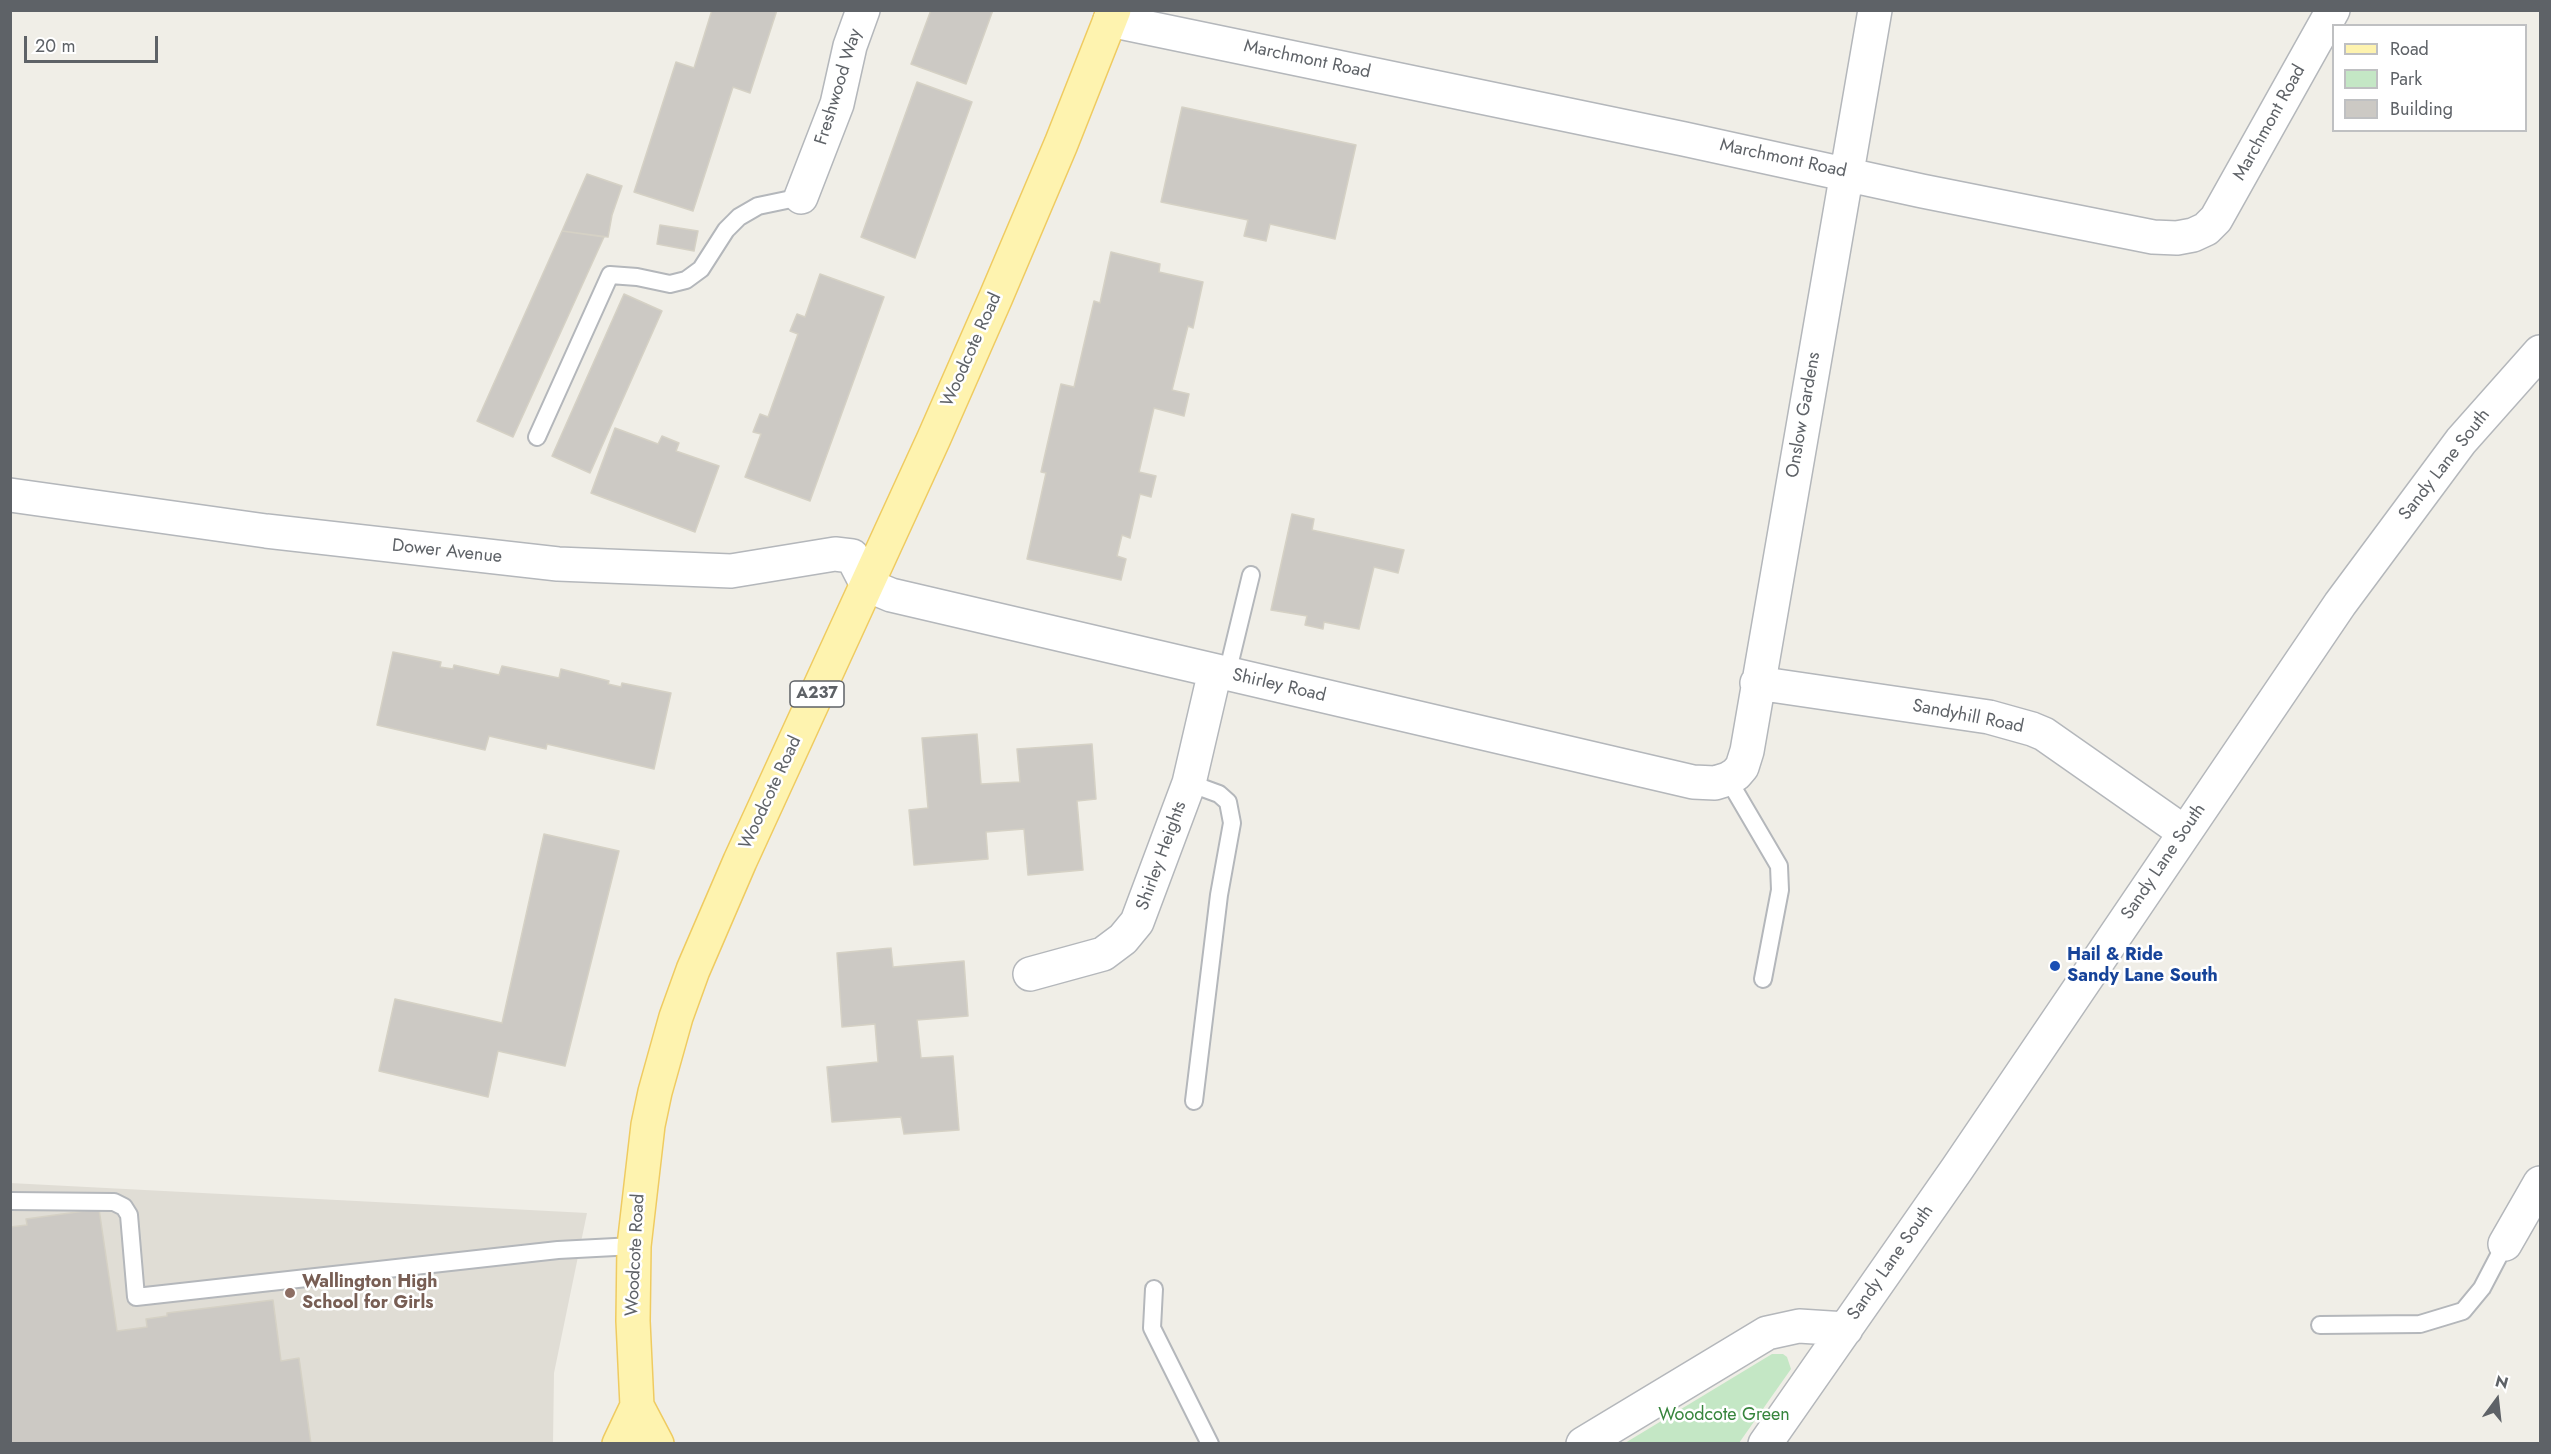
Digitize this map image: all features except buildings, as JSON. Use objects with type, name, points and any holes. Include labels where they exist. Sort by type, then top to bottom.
[{"type":"main road","name":"Woodcote Road","points":[[657,1443],[637,1406],[633,1321],[634,1246],[648,1125],[676,1017],[693,970],[740,861],[996,297],[1061,144],[1112,15]]},
{"type":"main road","name":"Woodcote Road","points":[[619,1443],[637,1406]]},
{"type":"street","name":"Freshwood Way","points":[[801,197],[837,104],[850,46],[863,10]]},
{"type":"street","name":"Onslow Gardens","points":[[1728,779],[1742,767],[1747,751],[1845,172],[1875,10]]},
{"type":"street","name":"Marchmont Road","points":[[1112,15],[1845,172],[1922,191],[2153,237],[2177,238],[2193,235],[2206,229],[2216,219],[2333,10]]},
{"type":"street","name":"Sandy Lane South","points":[[1765,1443],[1846,1329],[2340,604],[2430,481],[2496,400],[2541,352]]},
{"type":"street","name":"Dower Avenue","points":[[10,495],[266,531],[558,564],[730,571],[835,554],[852,556],[867,585]]},
{"type":"street","name":"Shirley Road","points":[[867,585],[891,595],[1694,782],[1715,783],[1728,779]]},
{"type":"street","name":"Shirley Heights","points":[[1030,974],[1103,954],[1124,939],[1137,922],[1189,783],[1221,672]]},
{"type":"street","name":"Sandyhill Road","points":[[1757,683],[1989,717],[2032,729],[2044,734],[2184,832]]},
{"type":"street","points":[[2505,1245],[2541,1184]]},
{"type":"street","points":[[1583,1443],[1767,1333],[1799,1326],[1846,1329]]},
{"type":"lane","points":[[537,437],[610,275],[637,277],[670,284],[686,280],[701,269],[726,230],[739,217],[758,206],[801,197]]},
{"type":"lane","points":[[1221,672],[1251,575]]},
{"type":"lane","points":[[1728,779],[1779,866],[1780,890],[1763,979]]},
{"type":"lane","points":[[1189,783],[1219,794],[1228,802],[1232,823],[1219,895],[1194,1101]]},
{"type":"lane","points":[[10,1201],[114,1202],[124,1207],[129,1215],[136,1298],[558,1250],[634,1246]]},
{"type":"lane","points":[[2320,1325],[2420,1324],[2463,1311],[2482,1288],[2505,1245]]},
{"type":"lane","points":[[1154,1289],[1152,1328],[1210,1443]]},
{"type":"shaded area","name":"Wallington High School for Girls","points":[[10,1183],[587,1213],[554,1373],[553,1443],[11,1443]]},
{"type":"green space","name":"Woodcote Green","points":[[1772,1354],[1783,1354],[1787,1357],[1791,1369],[1739,1443],[1625,1443]]},
{"type":"place","name":"Hail & Ride Sandy Lane South","points":[[2055,966]]},
{"type":"place","name":"Wallington High School for Girls","points":[[290,1293]]}]
